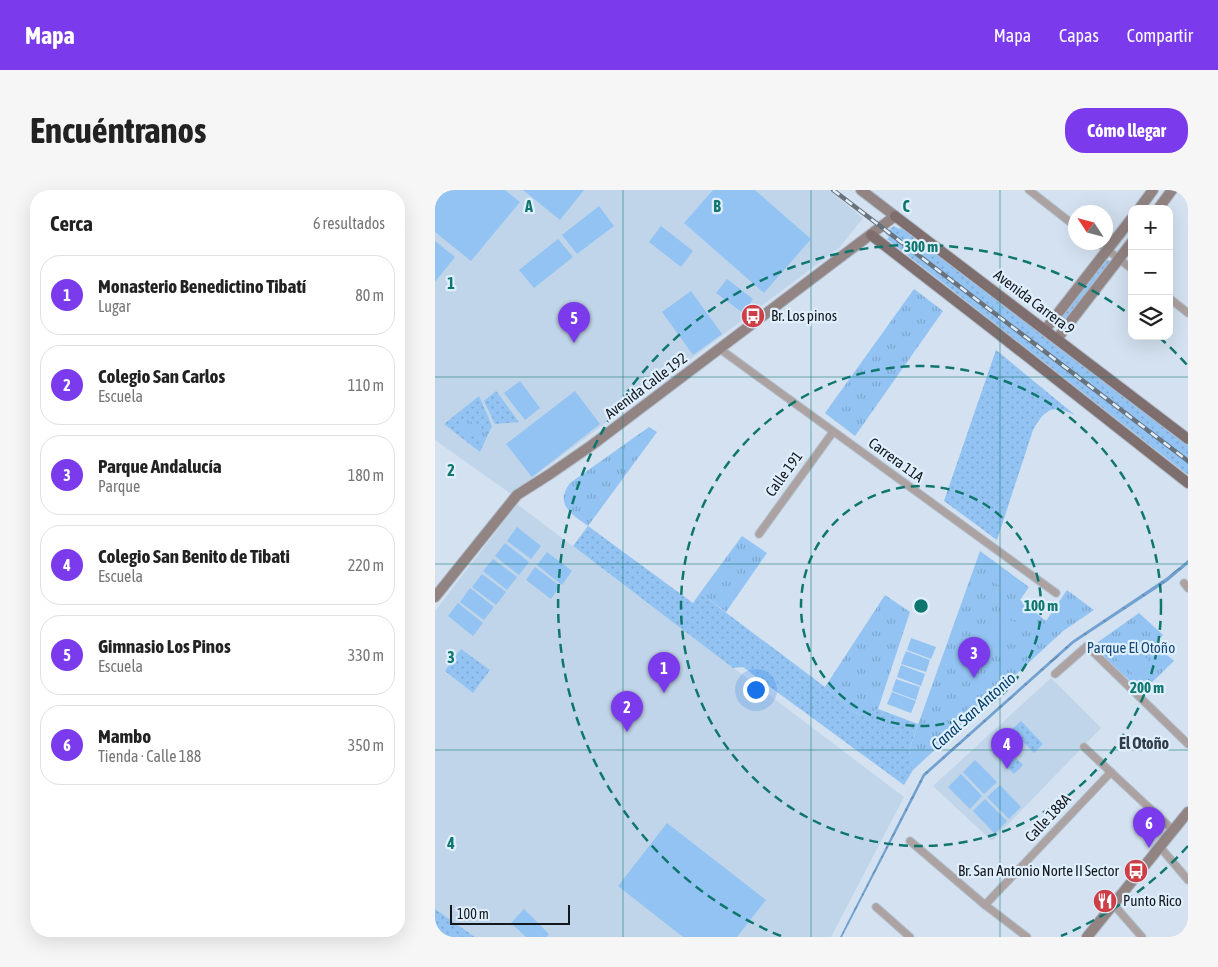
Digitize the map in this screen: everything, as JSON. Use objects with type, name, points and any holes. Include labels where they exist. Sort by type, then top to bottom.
[{"type":"main road","name":"Avenida Carrera 9","points":[[861,190],[1188,438]]},
{"type":"main road","points":[[1142,205],[1153,190]]},
{"type":"main road","points":[[1160,205],[1172,190]]},
{"type":"main road","name":"Avenida Calle 192","points":[[435,598],[517,494],[550,474],[591,445],[895,216]]},
{"type":"main road","points":[[1113,242],[1128,223]]},
{"type":"main road","points":[[871,235],[1188,484]]},
{"type":"main road","points":[[1057,339],[1128,247]]},
{"type":"main road","points":[[1045,330],[1107,250]]},
{"type":"main road","points":[[1087,937],[1188,812]]},
{"type":"street","points":[[1029,190],[1068,221]]},
{"type":"street","points":[[1107,250],[1128,266]]},
{"type":"street","points":[[1173,301],[1188,313]]},
{"type":"street","name":"Carrera 11A","points":[[719,349],[1056,593]]},
{"type":"street","name":"Calle 191","points":[[759,534],[833,432]]},
{"type":"street","points":[[1055,674],[1087,646],[1188,744]]},
{"type":"street","points":[[1083,747],[1173,830]]},
{"type":"street","name":"Calle 188A","points":[[985,904],[1111,772]]},
{"type":"street","points":[[909,840],[1027,937]]},
{"type":"street","points":[[1160,847],[1188,880]]},
{"type":"street","points":[[1113,904],[1143,937]]},
{"type":"street","points":[[876,907],[910,937]]},
{"type":"shaded area","points":[[435,190],[829,190],[863,218],[840,247],[511,494],[435,440]]},
{"type":"shaded area","points":[[517,504],[904,797],[831,937],[475,937],[435,909],[435,611]]},
{"type":"shaded area","points":[[1051,678],[1101,728],[992,841],[933,786]]},
{"type":"green space","points":[[435,190],[505,190],[520,202],[471,261],[435,232]]},
{"type":"green space","points":[[523,190],[584,190],[560,220]]},
{"type":"green space","points":[[713,190],[755,190],[811,239],[764,293],[684,223]]},
{"type":"green space","points":[[599,206],[614,226],[577,254],[562,235]]},
{"type":"green space","points":[[661,226],[693,251],[681,267],[649,242]]},
{"type":"green space","points":[[894,226],[899,229],[901,228],[1188,445],[1188,475],[887,239],[889,237],[885,233]]},
{"type":"green space","points":[[558,239],[573,257],[534,288],[519,270]]},
{"type":"green space","points":[[435,241],[455,257],[435,282]]},
{"type":"green space","points":[[1107,260],[1110,262],[1109,264],[1063,323],[1059,324],[1058,321]]},
{"type":"green space","points":[[727,279],[753,299],[743,313],[716,293]]},
{"type":"green space","points":[[914,289],[943,311],[855,436],[825,413]]},
{"type":"green space","points":[[691,291],[722,334],[693,355],[662,312]]},
{"type":"green space","points":[[996,350],[1075,415],[1055,409],[1050,410],[1037,423],[1033,430],[997,540],[944,501]]},
{"type":"green space","points":[[520,381],[540,408],[525,420],[504,393]]},
{"type":"green space","points":[[496,391],[519,422],[495,424],[484,401]]},
{"type":"green space","points":[[575,391],[600,424],[532,477],[506,444]]},
{"type":"green space","points":[[479,396],[492,426],[480,452],[444,424]]},
{"type":"green space","points":[[469,420],[473,423],[475,429],[486,431],[487,436],[485,440],[479,441],[472,434],[467,435],[461,432],[460,424]]},
{"type":"green space","points":[[649,427],[657,432],[588,526],[571,513],[564,503],[564,497],[570,483]]},
{"type":"green space","points":[[588,526],[693,603],[700,593],[825,687],[857,714],[868,715],[878,709],[918,724],[909,750],[913,770],[904,785],[743,667],[733,668],[573,546]]},
{"type":"green space","points":[[517,527],[541,546],[531,559],[507,541]]},
{"type":"green space","points":[[742,536],[767,553],[726,612],[700,593]]},
{"type":"green space","points":[[505,543],[529,562],[519,575],[495,556]]},
{"type":"green space","points":[[980,551],[1029,587],[1020,600],[1046,621],[1067,590],[1094,610],[1063,631],[913,770],[909,750]]},
{"type":"green space","points":[[547,552],[572,571],[562,585],[537,565]]},
{"type":"green space","points":[[493,559],[517,577],[507,590],[483,571]]},
{"type":"green space","points":[[992,560],[1025,585],[1021,591],[1016,588],[999,585],[993,580],[989,570],[989,562]]},
{"type":"green space","points":[[535,567],[560,586],[551,599],[526,580]]},
{"type":"green space","points":[[482,574],[506,592],[496,605],[472,587]]},
{"type":"green space","points":[[470,588],[494,607],[484,620],[460,602]]},
{"type":"green space","points":[[885,595],[910,612],[878,709],[868,715],[857,714],[825,687]]},
{"type":"green space","points":[[458,603],[483,623],[473,636],[448,616]]},
{"type":"green space","name":"Parque El Otoño","points":[[1139,613],[1163,635],[1155,644],[1174,661],[1142,692],[1096,649],[1098,642]]},
{"type":"green space","points":[[991,614],[1023,625],[1016,645],[984,634]]},
{"type":"green space","points":[[911,638],[936,647],[931,659],[907,650]]},
{"type":"green space","points":[[1125,639],[1148,660],[1134,675],[1111,653]]},
{"type":"green space","points":[[461,649],[490,670],[473,693],[445,671]]},
{"type":"green space","points":[[906,651],[930,660],[926,672],[901,664]]},
{"type":"green space","points":[[901,665],[925,674],[921,686],[897,677]]},
{"type":"green space","points":[[896,679],[920,687],[916,700],[892,691]]},
{"type":"green space","points":[[892,692],[916,701],[911,713],[887,704]]},
{"type":"green space","points":[[1021,721],[1043,744],[1034,753],[1011,730]]},
{"type":"green space","points":[[1000,742],[1023,765],[1014,774],[991,751]]},
{"type":"green space","points":[[975,760],[997,782],[984,794],[963,772]]},
{"type":"green space","points":[[961,774],[982,796],[970,809],[948,787]]},
{"type":"green space","points":[[1000,785],[1021,807],[1009,819],[987,797]]},
{"type":"green space","points":[[985,799],[1007,821],[995,834],[973,811]]},
{"type":"green space","points":[[667,823],[766,900],[737,937],[683,937],[618,886]]},
{"type":"green space","points":[[435,909],[475,937],[435,937]]},
{"type":"green space","points":[[524,909],[549,934],[547,937],[526,937],[511,923]]},
{"type":"water","points":[[1188,560],[1188,564],[1168,581],[1074,643],[925,776],[842,937],[840,937],[923,774],[1072,641],[1166,578]]},
{"type":"railway","points":[[833,190],[1188,461]]},
{"type":"place","name":"Br. Los pinos","points":[[753,316]]},
{"type":"place","name":"Gimnasio Los Pinos","points":[[574,343]]},
{"type":"place","name":"Parque Andalucía","points":[[974,678]]},
{"type":"place","name":"Monasterio Benedictino Tibatí","points":[[664,693]]},
{"type":"place","name":"Colegio San Carlos","points":[[627,732]]},
{"type":"place","name":"Colegio San Benito de Tibati","points":[[1007,769]]},
{"type":"place","name":"Mambo","points":[[1149,848]]},
{"type":"place","name":"Br. San Antonio Norte II Sector","points":[[1136,871]]},
{"type":"place","name":"Punto Rico","points":[[1105,901]]},
{"type":"district","name":"El Otoño","points":[[1144,743]]},
{"type":"water label","name":"Canal San Antonio","points":[[973,711]]}]
